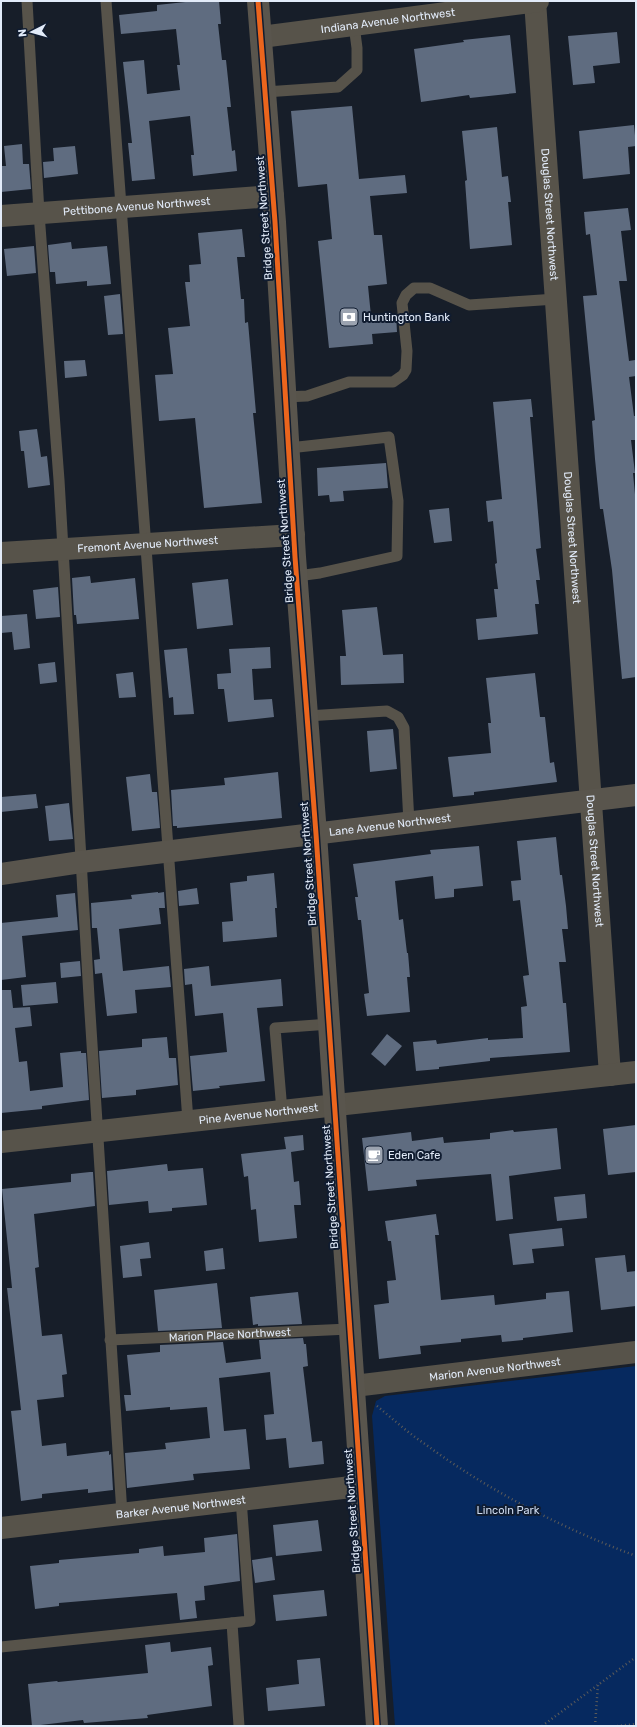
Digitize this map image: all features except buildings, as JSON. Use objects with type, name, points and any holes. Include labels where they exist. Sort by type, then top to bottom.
[{"type":"main road","name":"Bridge Street Northwest","points":[[258,1],[273,196],[294,535],[330,1024],[349,1329],[377,1726]]},
{"type":"main road","name":"Lane Avenue Northwest","points":[[1,874],[81,862],[636,795]]},
{"type":"street","name":"Indiana Avenue Northwest","points":[[261,37],[536,1]]},
{"type":"street","name":"Douglas Street Northwest","points":[[536,1],[610,1075]]},
{"type":"street","name":"Pettibone Avenue Northwest","points":[[1,216],[273,196]]},
{"type":"street","name":"Fremont Avenue Northwest","points":[[1,553],[294,535]]},
{"type":"street","name":"Pine Avenue Northwest","points":[[1,1142],[636,1072]]},
{"type":"street","name":"Marion Avenue Northwest","points":[[354,1386],[636,1352]]},
{"type":"street","name":"Barker Avenue Northwest","points":[[1,1528],[360,1486]]},
{"type":"lane","points":[[27,1],[39,213],[63,549],[97,1131],[122,1514]]},
{"type":"lane","points":[[106,1],[188,1121]]},
{"type":"lane","points":[[265,92],[338,87],[357,70],[357,48],[354,25]]},
{"type":"lane","points":[[286,396],[307,396],[323,392],[341,383],[393,382],[403,375],[406,370],[407,351],[402,303],[409,290],[420,287],[430,288],[469,305],[556,299]]},
{"type":"lane","points":[[289,448],[390,437],[398,502],[397,556],[320,573],[297,576]]},
{"type":"lane","points":[[307,716],[387,711],[398,717],[404,728],[409,823]]},
{"type":"lane","points":[[282,1111],[275,1028],[330,1024]]},
{"type":"lane","name":"Marion Place Northwest","points":[[110,1340],[349,1329]]},
{"type":"lane","points":[[1,1647],[250,1621],[241,1499]]},
{"type":"lane","points":[[232,1623],[239,1726]]},
{"type":"path","points":[[378,1406],[424,1444],[466,1472],[553,1521],[636,1556]]},
{"type":"path","points":[[542,1726],[636,1657]]},
{"type":"path","points":[[595,1726],[598,1684]]},
{"type":"path","points":[[617,1726],[636,1724]]},
{"type":"green space","name":"Lincoln Park","points":[[636,1366],[636,1726],[395,1726],[372,1416],[376,1401],[385,1396]]},
{"type":"cycle path","points":[[258,1],[275,222],[295,557],[316,834],[377,1726]]},
{"type":"place","name":"Huntington Bank","points":[[349,317]]},
{"type":"place","name":"Eden Cafe","points":[[374,1155]]}]
